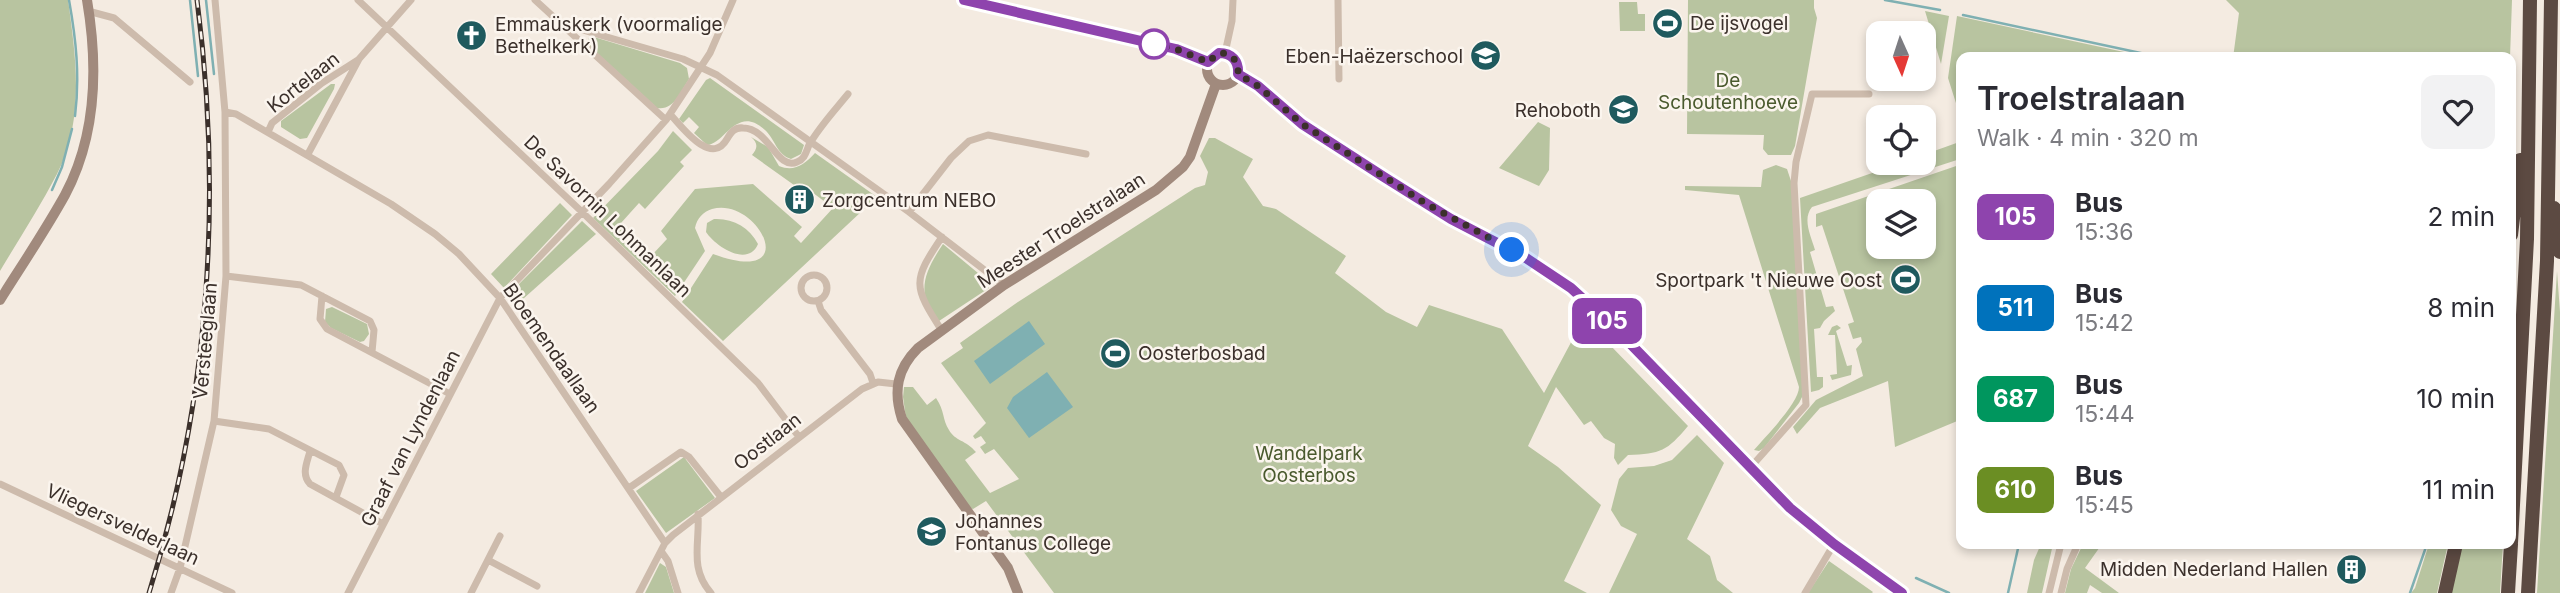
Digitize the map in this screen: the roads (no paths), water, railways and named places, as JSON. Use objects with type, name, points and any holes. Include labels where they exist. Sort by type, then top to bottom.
[{"type":"highway","points":[[2516,455],[2524,313],[2530,0]]},
{"type":"highway","points":[[2528,593],[2543,344],[2551,0]]},
{"type":"highway","points":[[2516,195],[2529,92]]},
{"type":"highway","points":[[2548,183],[2560,252]]},
{"type":"highway","points":[[2445,593],[2455,549]]},
{"type":"highway","points":[[2508,593],[2511,549]]},
{"type":"main road","points":[[964,0],[1176,49],[1208,62]]},
{"type":"main road","points":[[0,300],[66,193],[81,156],[94,73],[88,6]]},
{"type":"main road","points":[[1225,53],[1237,61],[1238,74],[1229,84],[1216,84],[1207,75],[1208,62],[1212,57],[1225,53]]},
{"type":"main road","points":[[1238,74],[1258,86],[1302,124],[1451,219],[1526,258],[1571,288],[1615,328],[1790,508],[1902,593]]},
{"type":"main road","name":"Meester Troelstralaan","points":[[897,384],[909,356],[1004,285],[1156,190],[1183,167],[1190,157],[1216,84]]},
{"type":"main road","points":[[897,384],[896,397],[902,419],[1007,568],[1018,593]]},
{"type":"street","name":"Versteeglaan","points":[[171,593],[180,568],[214,421],[226,276],[225,112],[215,0]]},
{"type":"street","name":"De Savornin Lohmanlaan","points":[[358,0],[758,383],[799,436]]},
{"type":"street","name":"Kortelaan","points":[[308,154],[359,60],[411,0]]},
{"type":"street","points":[[535,0],[698,144],[712,150],[719,148],[734,130],[742,127],[757,131],[768,141],[780,159],[788,164],[795,163],[803,159],[811,142],[848,94]]},
{"type":"street","name":"Graaf van Lyndenlaan","points":[[348,593],[500,298],[609,184],[668,117],[710,53],[733,0]]},
{"type":"street","points":[[1225,53],[1232,21],[1233,0]]},
{"type":"street","points":[[1338,0],[1339,79]]},
{"type":"street","points":[[88,6],[114,18],[190,82]]},
{"type":"street","points":[[562,24],[702,67],[718,75],[909,212],[1004,285]]},
{"type":"street","name":"Kortelaan","points":[[268,132],[272,123],[323,83],[359,60]]},
{"type":"street","points":[[1750,468],[1806,405],[1794,183],[1796,162],[1812,94],[1869,93]]},
{"type":"street","name":"Bloemendaallaan","points":[[225,112],[236,114],[391,204],[459,254],[500,298],[665,543]]},
{"type":"street","points":[[909,212],[951,158],[969,141],[988,135],[1086,154]]},
{"type":"street","points":[[942,237],[923,266],[919,288],[922,300],[942,331]]},
{"type":"street","points":[[226,276],[290,282],[322,296],[373,324],[372,352]]},
{"type":"street","points":[[322,296],[322,324],[450,394]]},
{"type":"street","points":[[818,301],[821,310],[870,374],[873,383],[897,384]]},
{"type":"street","name":"Oostlaan","points":[[665,543],[799,436],[862,388],[873,383]]},
{"type":"street","points":[[214,421],[269,429],[339,465],[344,475],[336,497]]},
{"type":"street","points":[[310,451],[304,478],[310,484],[383,524]]},
{"type":"street","points":[[629,488],[681,452],[689,457],[721,497]]},
{"type":"street","name":"Vliegersvelderlaan","points":[[0,484],[232,593]]},
{"type":"street","points":[[698,514],[695,560],[709,592]]},
{"type":"street","points":[[471,593],[500,536]]},
{"type":"street","points":[[639,593],[665,543]]},
{"type":"street","points":[[1805,593],[1834,544]]},
{"type":"street","points":[[2049,593],[2060,549]]},
{"type":"street","points":[[2061,593],[2076,549]]},
{"type":"street","points":[[661,551],[678,593]]},
{"type":"street","points":[[488,561],[537,586]]},
{"type":"water","points":[[1029,321],[1045,344],[990,384],[974,361]]},
{"type":"water","points":[[1047,372],[1073,407],[1029,438],[1007,408],[1013,397]]},
{"type":"waterway","points":[[69,0],[76,58],[75,116]]},
{"type":"waterway","points":[[190,0],[198,76]]},
{"type":"waterway","points":[[206,0],[214,74]]},
{"type":"waterway","points":[[1885,0],[1940,10]]},
{"type":"waterway","points":[[1963,15],[2136,52]]},
{"type":"waterway","points":[[52,190],[62,167],[72,129]]},
{"type":"waterway","points":[[2008,593],[2018,549]]},
{"type":"waterway","points":[[2410,593],[2425,549]]},
{"type":"waterway","points":[[1916,578],[1949,593]]},
{"type":"railway","points":[[149,593],[169,521],[185,447],[205,299],[209,150],[197,0]]},
{"type":"place","name":"De ijsvogel","points":[[1667,23]]},
{"type":"place","name":"Emmaüskerk (voormalige Bethelkerk)","points":[[472,35]]},
{"type":"place","name":"Eben-Haëzerschool","points":[[1486,56]]},
{"type":"place","name":"Rehoboth","points":[[1624,110]]},
{"type":"place","name":"Zorgcentrum NEBO","points":[[799,200]]},
{"type":"place","name":"Sportpark 't Nieuwe Oost","points":[[1905,280]]},
{"type":"place","name":"Oosterbosbad","points":[[1115,353]]},
{"type":"place","name":"Johannes Fontanus College","points":[[932,532]]},
{"type":"place","name":"Midden Nederland Hallen","points":[[2351,569]]},
{"type":"park label","name":"De Schoutenhoeve","points":[[1728,91]]},
{"type":"park label","name":"Wandelpark Oosterbos","points":[[1309,464]]}]
